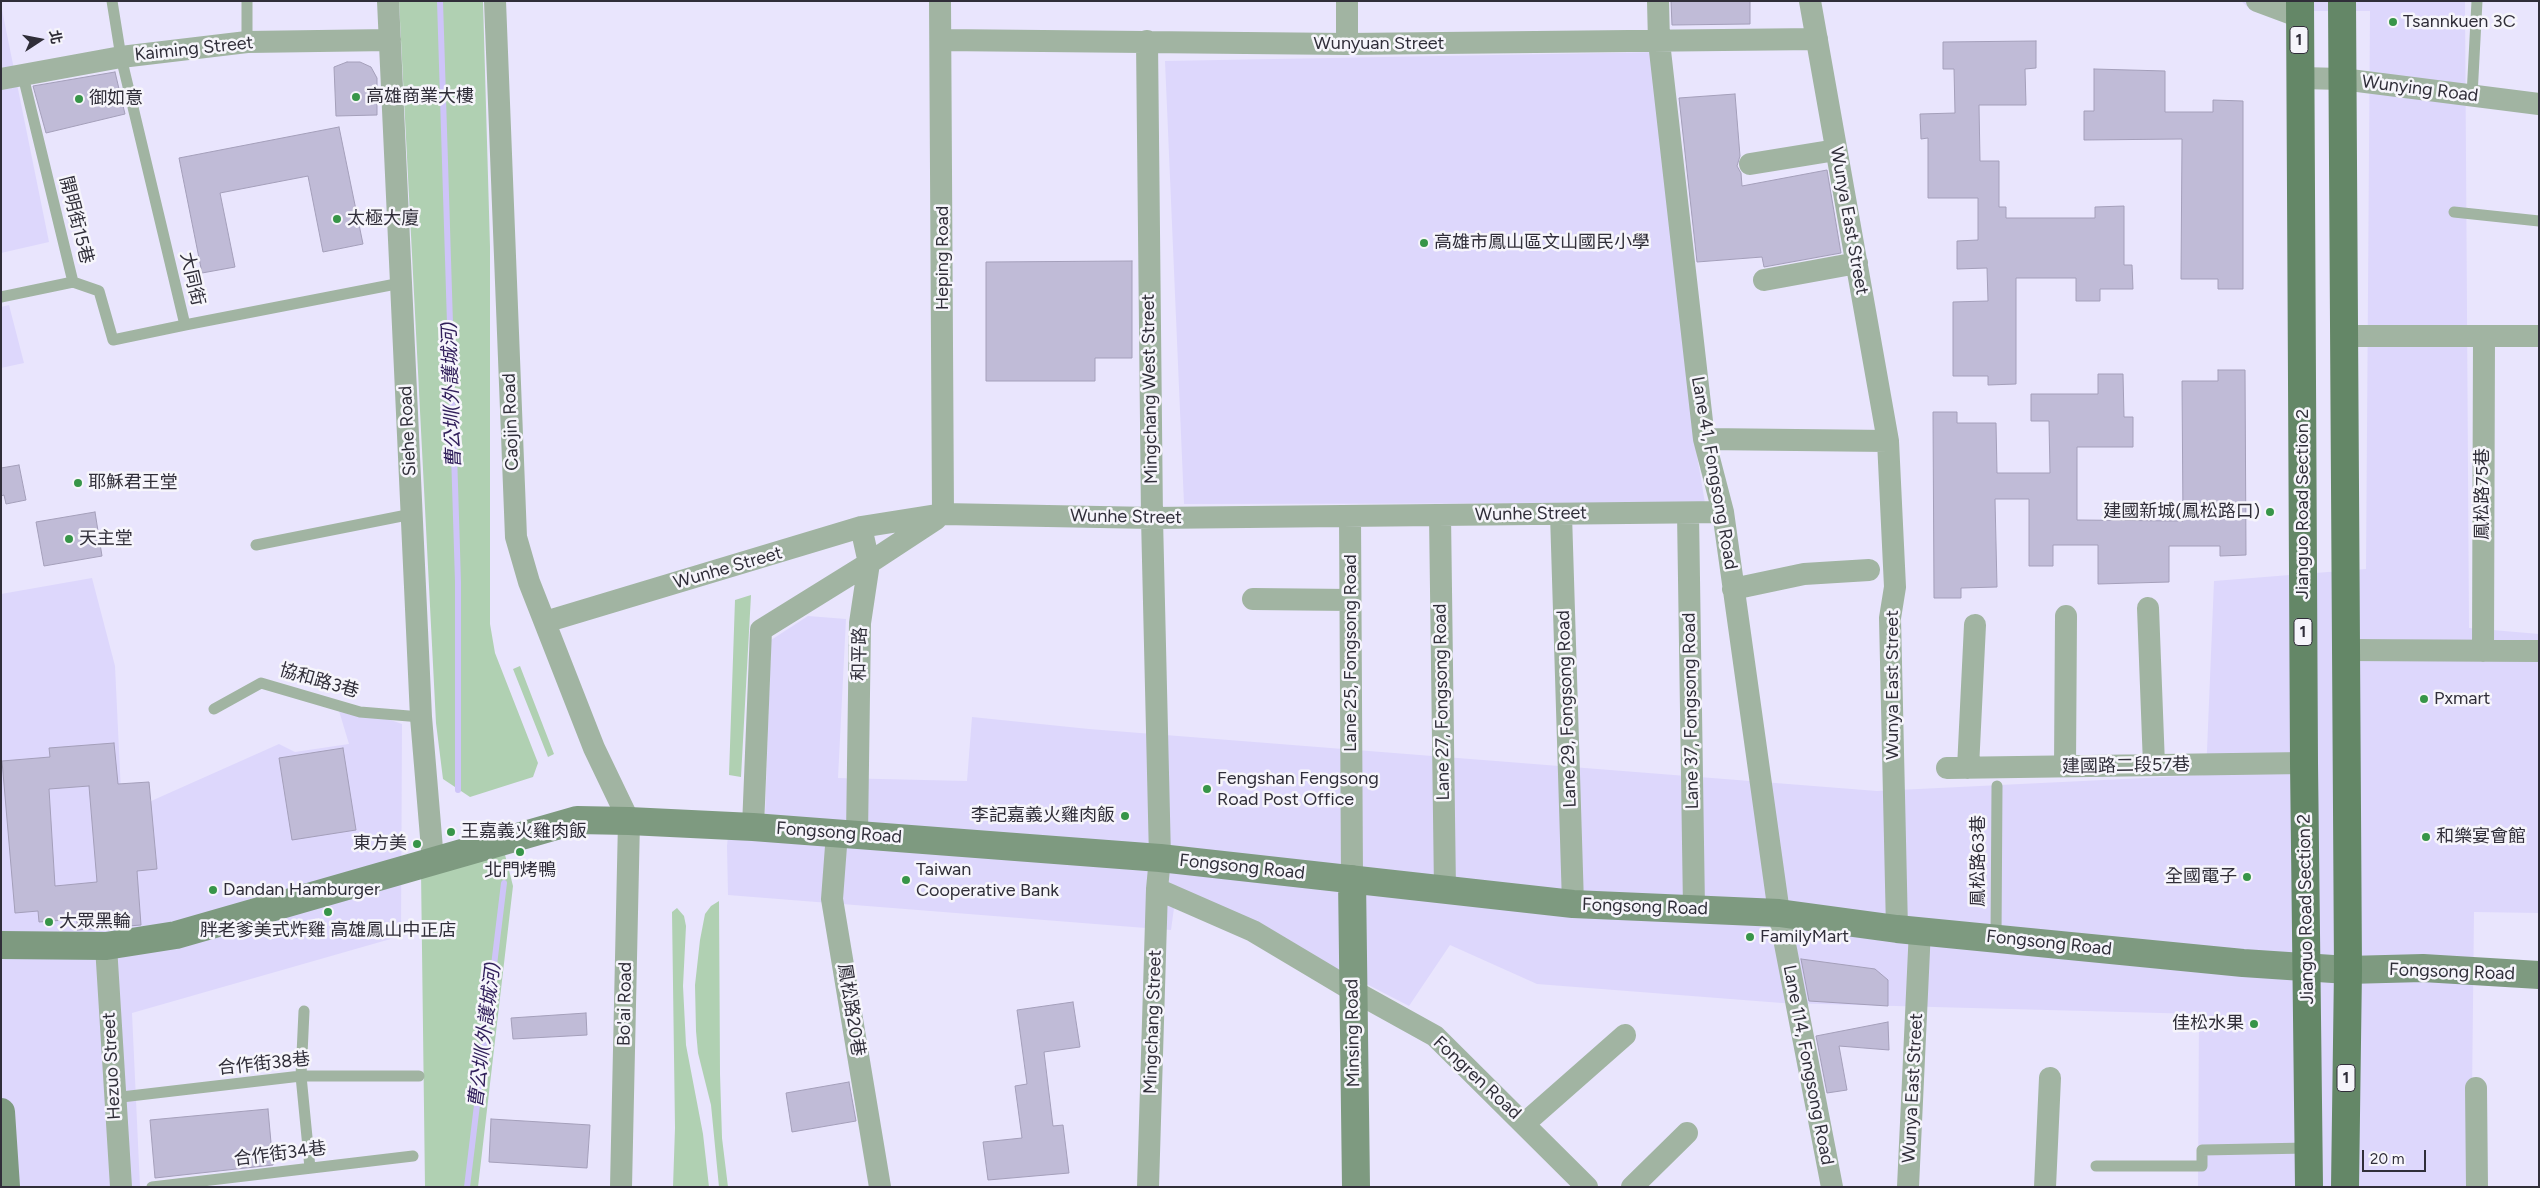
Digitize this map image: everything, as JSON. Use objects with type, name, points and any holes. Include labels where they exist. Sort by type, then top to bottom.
[{"type":"main road","name":"1","points":[[2342,1],[2348,970],[2345,1187]]},
{"type":"main road","name":"Jianguo Road Section 2","points":[[2300,9],[2304,763],[2310,1187]]},
{"type":"street","name":"Siehe Road","points":[[388,1],[421,717],[433,861]]},
{"type":"street","name":"Caojin Road","points":[[495,1],[516,538],[529,582],[594,748],[629,821]]},
{"type":"street","name":"Heping Road","points":[[940,1],[943,514]]},
{"type":"street","points":[[1346,1],[1348,44]]},
{"type":"street","name":"Lane 41, Fongsong Road","points":[[1658,1],[1659,42],[1704,439],[1723,512],[1779,913]]},
{"type":"street","name":"Wunya East Street","points":[[1810,1],[1888,441],[1895,587],[1890,618],[1909,929],[1908,1187]]},
{"type":"street","points":[[2257,1],[2300,9]]},
{"type":"street","name":"Wunyuan Street","points":[[941,40],[1348,44],[1817,39]]},
{"type":"street","name":"Kaiming Street","points":[[1,79],[121,57],[247,42],[390,40]]},
{"type":"street","name":"Mingchang West Street","points":[[1147,41],[1152,518],[1160,858]]},
{"type":"street","name":"Wunying Road","points":[[2301,78],[2342,79],[2539,104]]},
{"type":"street","points":[[1750,164],[1836,150]]},
{"type":"street","points":[[1764,280],[1857,263]]},
{"type":"street","points":[[2343,336],[2539,336]]},
{"type":"street","name":"鳳松路75巷","points":[[2483,651],[2484,336]]},
{"type":"street","points":[[1704,439],[1888,441]]},
{"type":"street","name":"Wunhe Street","points":[[545,622],[861,527],[943,514],[1152,518],[1723,512]]},
{"type":"street","name":"Lane 37, Fongsong Road","points":[[1688,513],[1694,908]]},
{"type":"street","points":[[752,827],[761,630],[869,563],[943,514]]},
{"type":"street","name":"Lane 29, Fongsong Road","points":[[1561,514],[1573,904]]},
{"type":"street","name":"Lane 27, Fongsong Road","points":[[1440,515],[1445,890]]},
{"type":"street","name":"Lane 25, Fongsong Road","points":[[1350,516],[1352,879]]},
{"type":"street","points":[[861,527],[869,563]]},
{"type":"street","name":"和平路","points":[[847,834],[860,623],[869,563]]},
{"type":"street","points":[[1733,589],[1804,574],[1869,570]]},
{"type":"street","points":[[1253,599],[1350,600]]},
{"type":"street","points":[[2148,608],[2154,765]]},
{"type":"street","points":[[2065,766],[2066,616]]},
{"type":"street","name":"建國路二段57巷","points":[[1975,625],[1958,768],[2304,763]]},
{"type":"street","points":[[2345,650],[2539,651]]},
{"type":"street","name":"Fongsong Road","points":[[1,945],[106,946],[176,935],[577,820],[752,827],[1160,858],[1573,904],[1779,913],[1909,929],[2243,963],[2348,970],[2423,968],[2539,975]]},
{"type":"street","name":"Bo'ai Road","points":[[621,1187],[629,821]]},
{"type":"street","name":"鳳松路20巷","points":[[847,834],[832,899],[880,1187]]},
{"type":"street","name":"Mingchang Street","points":[[1148,1187],[1157,889],[1160,858]]},
{"type":"street","name":"Minsing Road","points":[[1352,879],[1356,1187]]},
{"type":"street","name":"Fongren Road","points":[[1157,889],[1253,931],[1352,990],[1435,1036],[1525,1123],[1577,1183]]},
{"type":"street","name":"Lane 114, Fongsong Road","points":[[1779,913],[1832,1187]]},
{"type":"street","name":"Hezuo Street","points":[[106,946],[121,1187]]},
{"type":"street","points":[[1525,1123],[1625,1035]]},
{"type":"street","points":[[2045,1187],[2050,1078]]},
{"type":"street","points":[[2476,1088],[2477,1187]]},
{"type":"street","points":[[1,1112],[6,1187]]},
{"type":"street","points":[[1632,1187],[1687,1132]]},
{"type":"lane","name":"大同街","points":[[112,1],[121,57],[185,324],[401,283]]},
{"type":"lane","points":[[247,1],[247,42]]},
{"type":"lane","points":[[2472,96],[2477,1]]},
{"type":"lane","name":"開明街15巷","points":[[23,76],[73,282],[99,291],[113,340],[185,324]]},
{"type":"lane","points":[[2454,212],[2539,221]]},
{"type":"lane","points":[[1,297],[73,282]]},
{"type":"lane","points":[[256,545],[412,514]]},
{"type":"lane","name":"協和路3巷","points":[[214,709],[261,683],[360,712],[421,717]]},
{"type":"lane","name":"鳳松路63巷","points":[[1996,937],[1997,786]]},
{"type":"lane","points":[[304,1011],[301,1076],[310,1168]]},
{"type":"lane","name":"合作街38巷","points":[[114,1098],[301,1076],[418,1076]]},
{"type":"lane","points":[[2096,1166],[2202,1166],[2202,1150],[2309,1148]]},
{"type":"lane","name":"合作街34巷","points":[[152,1187],[225,1182],[310,1168],[414,1156]]},
{"type":"shaded area","points":[[2241,1],[2465,1],[2469,628],[2539,634],[2539,913],[2474,912],[2471,1187],[2198,1187],[2199,1014],[1782,1003],[1537,984],[1450,945],[1409,1006],[1177,886],[1171,930],[728,895],[727,846],[730,816],[765,816],[771,640],[808,616],[846,619],[838,778],[967,781],[972,717],[1089,729],[1877,791],[2206,775],[2214,581],[2366,569],[2370,11],[2252,11]]},
{"type":"shaded area","points":[[1,5],[49,242],[1,253]]},
{"type":"shaded area","name":"高雄市鳳山區文山國民小學","points":[[1660,52],[1692,426],[1705,503],[1184,504],[1165,61]]},
{"type":"shaded area","points":[[9,305],[24,363],[1,368],[1,307]]},
{"type":"shaded area","points":[[92,578],[115,666],[122,814],[279,744],[295,752],[349,744],[336,701],[402,724],[401,936],[132,1013],[140,1187],[1,1187],[1,594]]},
{"type":"green space","points":[[399,1],[483,1],[490,247],[490,624],[495,653],[538,763],[533,777],[470,797],[443,779],[436,723]]},
{"type":"green space","points":[[751,595],[741,777],[729,775],[735,600]]},
{"type":"green space","points":[[520,666],[554,754],[548,757],[513,669]]},
{"type":"green space","points":[[502,843],[513,886],[478,1187],[425,1187],[421,871]]},
{"type":"green space","points":[[719,901],[722,1138],[728,1187],[719,1187],[711,1105],[698,1053],[696,1031],[695,985],[700,940],[705,914],[711,906]]},
{"type":"green space","points":[[677,908],[684,916],[686,926],[683,986],[686,1045],[703,1134],[709,1187],[673,1187],[675,1128],[672,912]]},
{"type":"building","points":[[1671,1],[1750,1],[1750,24],[1672,25]]},
{"type":"building","points":[[2036,41],[2036,68],[2025,69],[2026,105],[1979,105],[1980,161],[1999,161],[1999,207],[2006,207],[2006,218],[2095,218],[2095,207],[2124,206],[2124,265],[2132,265],[2133,289],[2100,289],[2100,301],[2076,301],[2076,278],[2016,278],[2016,384],[1988,385],[1988,376],[1953,376],[1953,302],[1988,301],[1987,268],[1957,269],[1957,241],[1978,240],[1978,198],[1928,198],[1928,138],[1921,139],[1920,114],[1955,113],[1954,69],[1943,69],[1943,42]]},
{"type":"building","name":"高雄商業大樓","points":[[347,62],[360,62],[371,67],[377,78],[377,115],[336,116],[334,67]]},
{"type":"building","points":[[2094,69],[2165,71],[2165,112],[2213,112],[2213,100],[2243,101],[2243,289],[2218,289],[2218,279],[2181,279],[2182,139],[2084,140],[2084,111],[2094,111]]},
{"type":"building","name":"御如意","points":[[115,72],[125,114],[46,133],[33,86]]},
{"type":"building","points":[[1735,94],[1740,156],[1737,166],[1741,173],[1742,186],[1827,170],[1841,253],[1764,267],[1762,257],[1697,262],[1679,98]]},
{"type":"building","name":"太極大廈","points":[[339,127],[363,244],[323,252],[308,176],[220,193],[235,267],[202,273],[179,158]]},
{"type":"building","points":[[1132,261],[1132,358],[1095,358],[1095,381],[986,381],[986,262]]},
{"type":"building","points":[[2218,370],[2245,370],[2246,555],[2220,556],[2220,546],[2169,546],[2169,582],[2098,584],[2098,545],[2053,545],[2053,566],[2029,566],[2029,499],[1995,499],[1997,587],[1961,588],[1961,598],[1934,598],[1933,412],[1957,412],[1957,423],[1996,423],[1997,473],[2050,473],[2049,421],[2031,421],[2031,394],[2098,394],[2098,374],[2123,374],[2124,417],[2133,417],[2133,447],[2077,447],[2077,520],[2183,521],[2182,381],[2218,381]]},
{"type":"building","points":[[19,465],[26,500],[6,504],[4,495],[1,496],[1,468]]},
{"type":"building","name":"天主堂","points":[[95,512],[102,556],[44,566],[36,522]]},
{"type":"building","points":[[114,743],[118,784],[149,782],[157,869],[137,871],[141,925],[77,930],[77,919],[39,922],[38,911],[15,913],[2,761],[50,757],[49,748]],"holes":[[[89,786],[97,882],[55,886],[49,789]]]},
{"type":"building","points":[[343,748],[356,830],[292,840],[279,758]]},
{"type":"building","points":[[1801,959],[1875,969],[1888,980],[1888,1006],[1809,1001]]},
{"type":"building","points":[[1073,1002],[1080,1047],[1044,1052],[1053,1126],[1063,1125],[1069,1173],[988,1180],[983,1142],[1022,1138],[1015,1086],[1027,1084],[1017,1010]]},
{"type":"building","points":[[586,1013],[587,1035],[513,1039],[511,1018]]},
{"type":"building","points":[[1888,1022],[1889,1050],[1839,1046],[1847,1090],[1827,1093],[1816,1036]]},
{"type":"building","points":[[849,1082],[856,1121],[792,1132],[786,1093]]},
{"type":"building","points":[[268,1109],[273,1165],[155,1178],[150,1120]]},
{"type":"building","points":[[491,1119],[590,1125],[587,1168],[489,1162]]},
{"type":"waterway","name":"曹公圳(外護城河)","points":[[440,1],[458,582],[458,790]]},
{"type":"waterway","name":"曹公圳(外護城河)","points":[[467,1187],[504,883]]},
{"type":"place","name":"Tsannkuen 3C","points":[[2393,22]]},
{"type":"place","name":"高雄商業大樓","points":[[356,97]]},
{"type":"place","name":"御如意","points":[[79,99]]},
{"type":"place","name":"太極大廈","points":[[337,219]]},
{"type":"place","name":"高雄市鳳山區文山國民小學","points":[[1424,243]]},
{"type":"place","name":"耶穌君王堂","points":[[78,483]]},
{"type":"place","name":"建國新城(鳳松路口)","points":[[2270,512]]},
{"type":"place","name":"天主堂","points":[[69,539]]},
{"type":"place","name":"Pxmart","points":[[2424,699]]},
{"type":"place","name":"Fengshan Fengsong Road Post Office","points":[[1207,789]]},
{"type":"place","name":"李記嘉義火雞肉飯","points":[[1125,816]]},
{"type":"place","name":"王嘉義火雞肉飯","points":[[451,832]]},
{"type":"place","name":"和樂宴會館","points":[[2426,837]]},
{"type":"place","name":"東方美","points":[[417,844]]},
{"type":"place","name":"北門烤鴨","points":[[520,852]]},
{"type":"place","name":"全國電子","points":[[2247,877]]},
{"type":"place","name":"Taiwan Cooperative Bank","points":[[906,880]]},
{"type":"place","name":"Dandan Hamburger","points":[[213,890]]},
{"type":"place","name":"胖老爹美式炸雞 高雄鳳山中正店","points":[[328,912]]},
{"type":"place","name":"大眾黑輪","points":[[49,922]]},
{"type":"place","name":"FamilyMart","points":[[1750,937]]},
{"type":"place","name":"佳松水果","points":[[2254,1024]]}]
